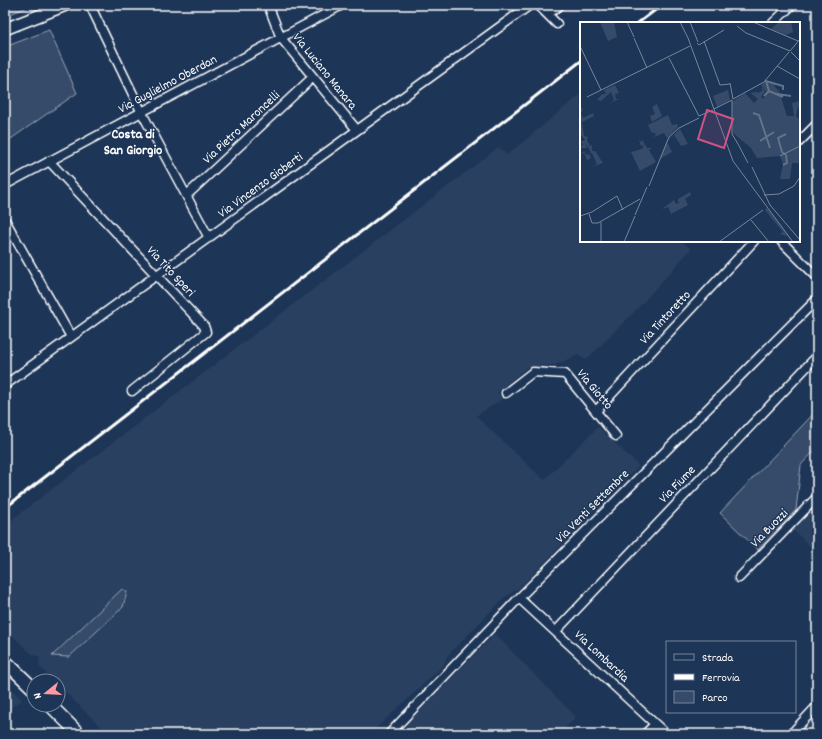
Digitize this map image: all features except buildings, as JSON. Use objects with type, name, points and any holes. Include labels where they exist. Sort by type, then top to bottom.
[{"type":"main road","points":[[5,661],[26,681]]},
{"type":"main road","points":[[58,713],[79,734]]},
{"type":"street","points":[[5,29],[66,5]]},
{"type":"street","points":[[90,5],[142,113],[209,238]]},
{"type":"street","name":"Via Luciano Manara","points":[[268,5],[281,38],[312,78],[357,130]]},
{"type":"street","name":"Via Guglielmo Oberdan","points":[[5,185],[342,5]]},
{"type":"street","name":"Via Vincenzo Gioberti","points":[[5,385],[530,5]]},
{"type":"street","points":[[538,5],[557,24]]},
{"type":"street","points":[[548,14],[560,5]]},
{"type":"street","points":[[774,22],[792,5]]},
{"type":"street","name":"Via Pietro Maroncelli","points":[[187,195],[312,78]]},
{"type":"street","points":[[800,141],[817,124]]},
{"type":"street","name":"Via Tito Speri","points":[[49,161],[204,326],[206,332],[132,391]]},
{"type":"street","points":[[5,220],[71,337]]},
{"type":"street","name":"Via Tintoretto","points":[[596,411],[753,242]]},
{"type":"street","points":[[782,242],[817,277]]},
{"type":"street","name":"Via Venti Settembre","points":[[389,734],[519,598],[817,299]]},
{"type":"street","name":"Via Fiume","points":[[556,631],[817,356]]},
{"type":"street","name":"Via Giotto","points":[[506,393],[533,372],[564,374],[616,436]]},
{"type":"street","name":"Via Buozzi","points":[[739,578],[817,497]]},
{"type":"street","name":"Via Lombardia","points":[[519,598],[666,734]]},
{"type":"street","points":[[791,734],[817,706]]},
{"type":"street","points":[[645,734],[656,724]]},
{"type":"shaded area","points":[[580,95],[580,242],[683,242],[691,249],[638,308],[586,360],[578,355],[555,365],[527,367],[497,393],[504,398],[476,416],[544,480],[598,427],[639,466],[520,587],[505,597],[447,656],[444,665],[370,734],[108,734],[66,693],[66,673],[46,673],[39,666],[40,657],[32,654],[5,629],[7,625],[5,623],[5,525],[499,147],[507,155]]},
{"type":"shaded area","points":[[817,500],[817,553],[791,528]]},
{"type":"shaded area","points":[[495,634],[576,717],[559,734],[416,734],[406,724]]},
{"type":"shaded area","points":[[5,683],[22,700],[5,712]]},
{"type":"shaded area","points":[[817,711],[817,734],[795,734]]},
{"type":"green space","points":[[5,5],[33,5],[5,16]]},
{"type":"green space","points":[[49,30],[77,93],[5,143],[5,47]]},
{"type":"green space","points":[[817,410],[817,448],[801,465],[796,510],[758,550],[720,513]]},
{"type":"green space","points":[[122,589],[127,592],[123,607],[69,657],[52,656]]},
{"type":"railway","points":[[639,22],[662,5]]},
{"type":"railway","points":[[5,508],[580,62]]},
{"type":"district","name":"Costa di San Giorgio","points":[[133,144]]}]
